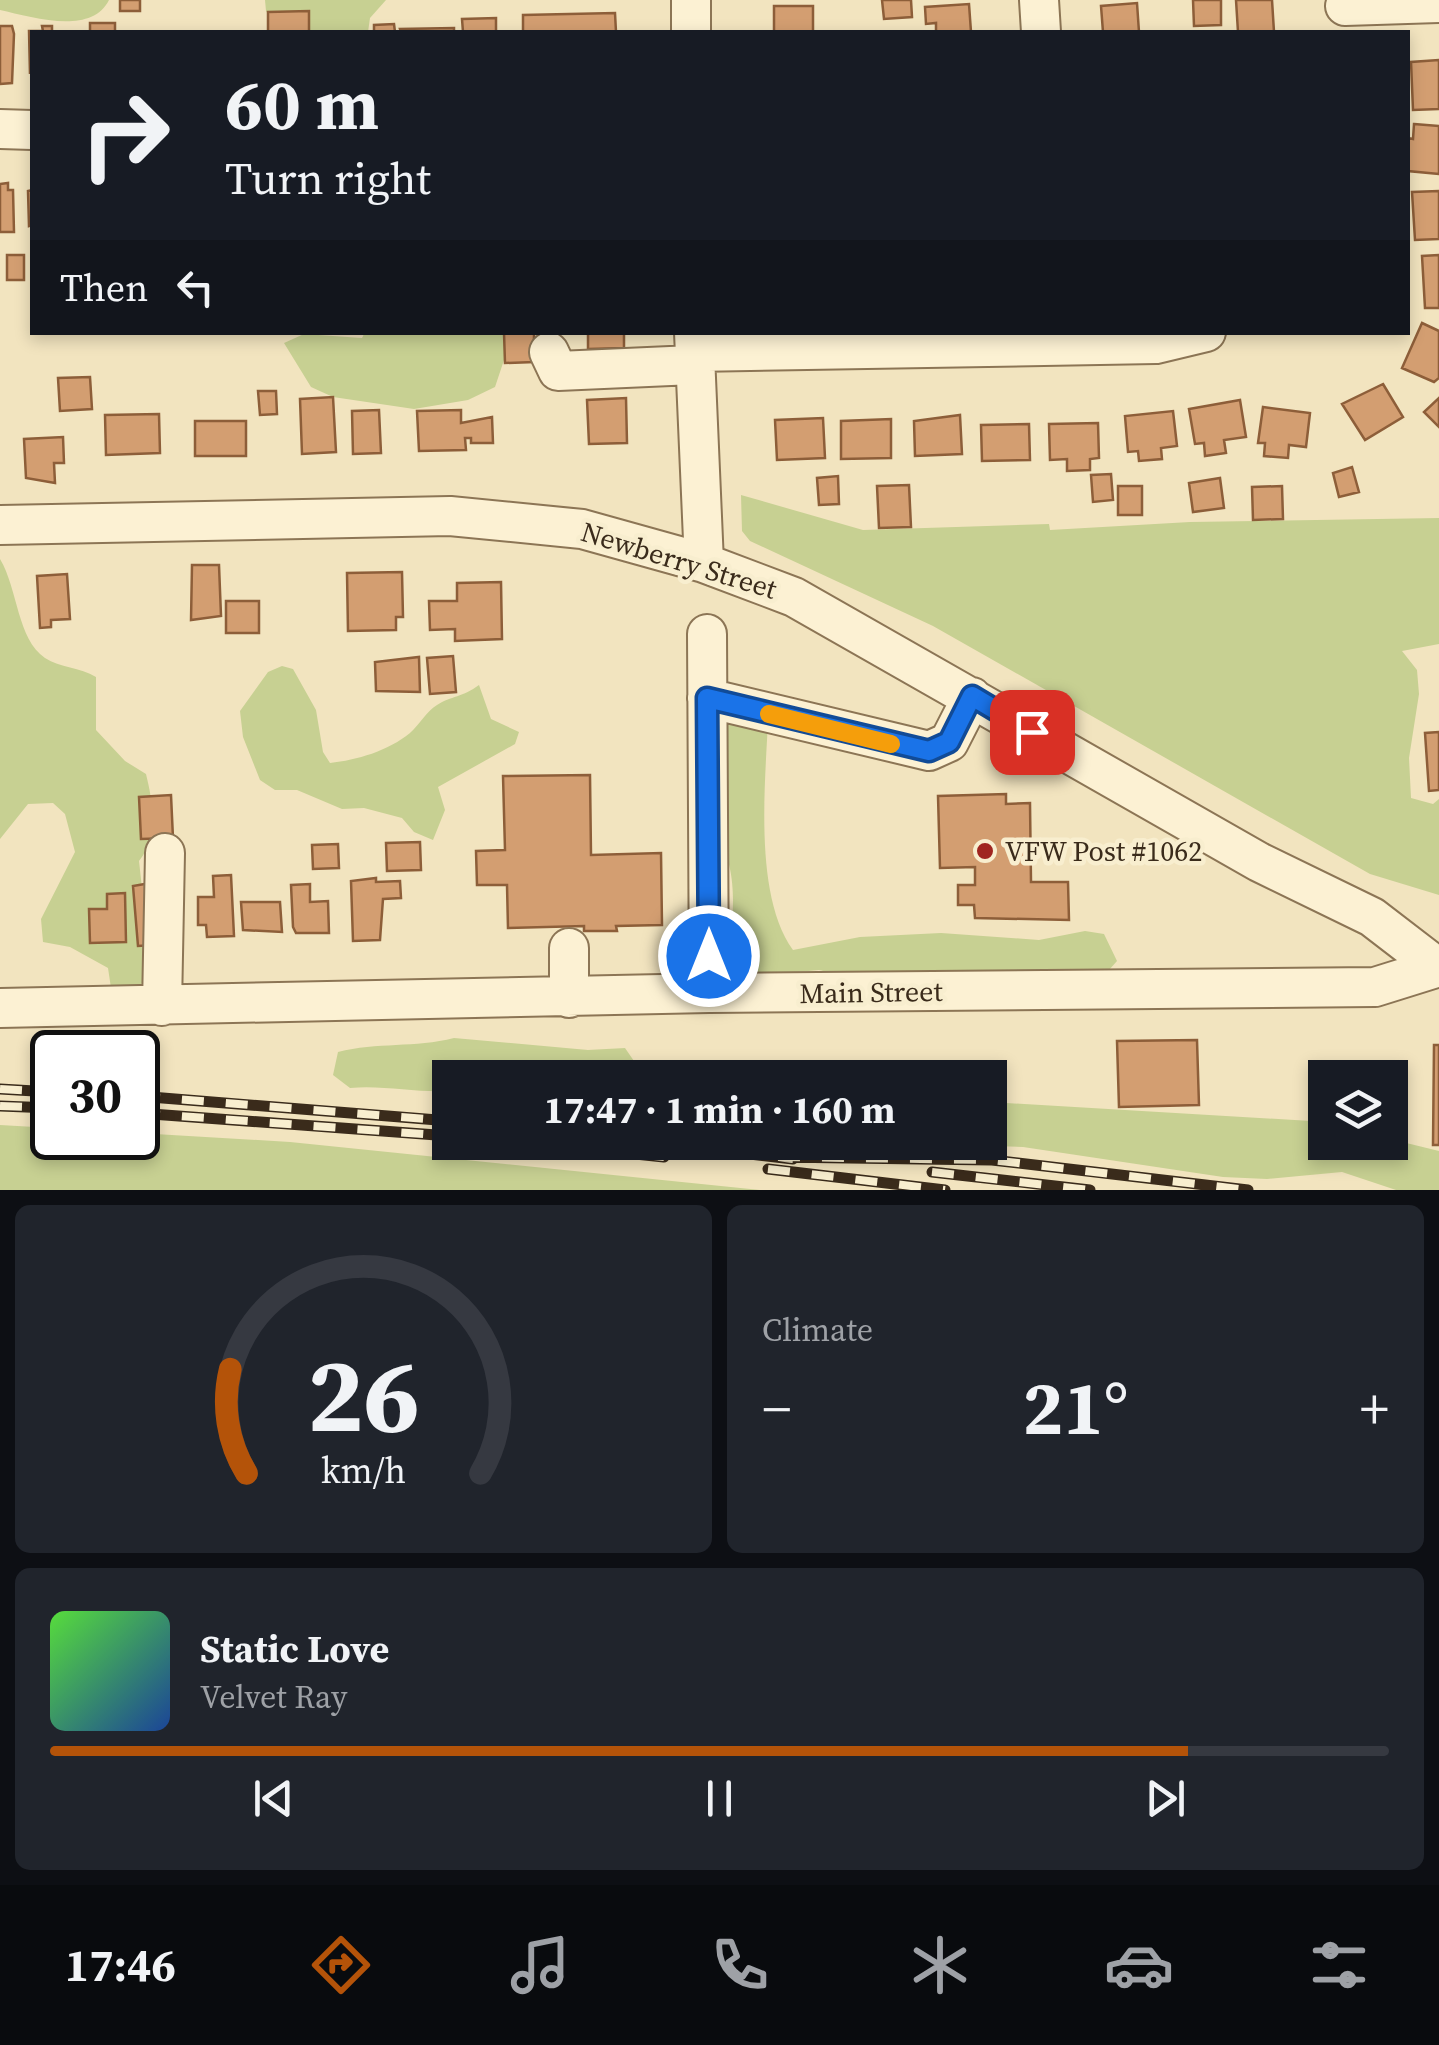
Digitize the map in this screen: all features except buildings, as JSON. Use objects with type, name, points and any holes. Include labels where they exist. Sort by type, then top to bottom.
[{"type":"street","points":[[691,0],[691,30]]},
{"type":"street","points":[[1039,0],[1041,30]]},
{"type":"street","points":[[1345,13],[1439,4]]},
{"type":"street","points":[[0,129],[30,130]]},
{"type":"street","points":[[549,352],[558,371],[694,350],[965,350],[1056,338],[1156,344],[1194,335]]},
{"type":"street","points":[[694,350],[704,563]]},
{"type":"street","name":"Newberry Street","points":[[0,524],[450,516],[582,528],[704,563],[794,597],[1258,862],[1372,917],[1438,967]]},
{"type":"street","points":[[707,634],[710,992]]},
{"type":"street","points":[[707,698],[929,751],[949,742],[972,696]]},
{"type":"street","points":[[162,1006],[165,854]]},
{"type":"street","points":[[569,948],[569,998]]},
{"type":"street","name":"Main Street","points":[[0,1008],[710,992],[1375,987],[1438,967]]},
{"type":"green space","points":[[0,0],[109,0],[89,18],[60,21],[0,10]]},
{"type":"green space","points":[[265,0],[386,0],[370,18],[368,30],[279,30],[266,11]]},
{"type":"green space","points":[[302,335],[512,335],[495,387],[468,400],[414,409],[333,397],[311,387],[284,343]]},
{"type":"green space","points":[[741,495],[863,530],[1049,524],[1050,530],[1190,522],[1439,518],[1439,644],[1402,651],[1417,670],[1419,694],[1409,758],[1411,798],[1433,804],[1439,799],[1439,895],[1370,874],[933,626],[750,541],[742,531]]},
{"type":"green space","points":[[0,559],[23,626],[36,650],[51,661],[96,677],[96,730],[125,761],[146,774],[152,830],[139,861],[151,971],[136,991],[111,988],[108,968],[70,947],[43,942],[41,919],[75,852],[65,814],[53,803],[28,804],[0,839]]},
{"type":"green space","points":[[282,666],[293,669],[316,710],[323,752],[330,763],[392,745],[437,705],[479,685],[491,719],[519,732],[515,744],[438,787],[445,810],[433,840],[414,832],[402,818],[364,808],[342,809],[297,790],[275,790],[260,780],[243,737],[240,711],[268,672]]},
{"type":"green space","points":[[738,716],[768,721],[764,808],[767,871],[772,901],[793,950],[860,937],[941,933],[1039,940],[1085,931],[1104,934],[1117,961],[1109,970],[1073,978],[845,976],[819,970],[732,978],[724,969],[733,899],[727,857],[724,727]]},
{"type":"green space","points":[[454,1038],[588,1050],[625,1048],[633,1060],[432,1060],[432,1091],[350,1088],[333,1075],[338,1052]]},
{"type":"green space","points":[[1007,1103],[1308,1121],[1308,1160],[1408,1160],[1408,1143],[1439,1151],[1439,1190],[1396,1190],[1342,1172],[1267,1179],[1223,1177],[1007,1146]]},
{"type":"green space","points":[[0,1125],[30,1127],[30,1160],[160,1160],[160,1134],[290,1142],[432,1157],[432,1160],[466,1160],[760,1190],[0,1190]]},
{"type":"railway","points":[[0,1089],[30,1091]]},
{"type":"railway","points":[[160,1098],[432,1120]]},
{"type":"railway","points":[[0,1106],[30,1107]]},
{"type":"railway","points":[[160,1115],[432,1135]]},
{"type":"railway","points":[[992,1160],[1248,1190]]},
{"type":"railway","points":[[768,1169],[945,1190]]},
{"type":"railway","points":[[932,1172],[1090,1190]]},
{"type":"slow traffic","points":[[769,714],[891,744]]},
{"type":"place","name":"VFW Post #1062","points":[[985,851]]},
{"type":"route","points":[[709,956],[707,698],[929,751],[949,742],[972,696],[1032,732]]}]
